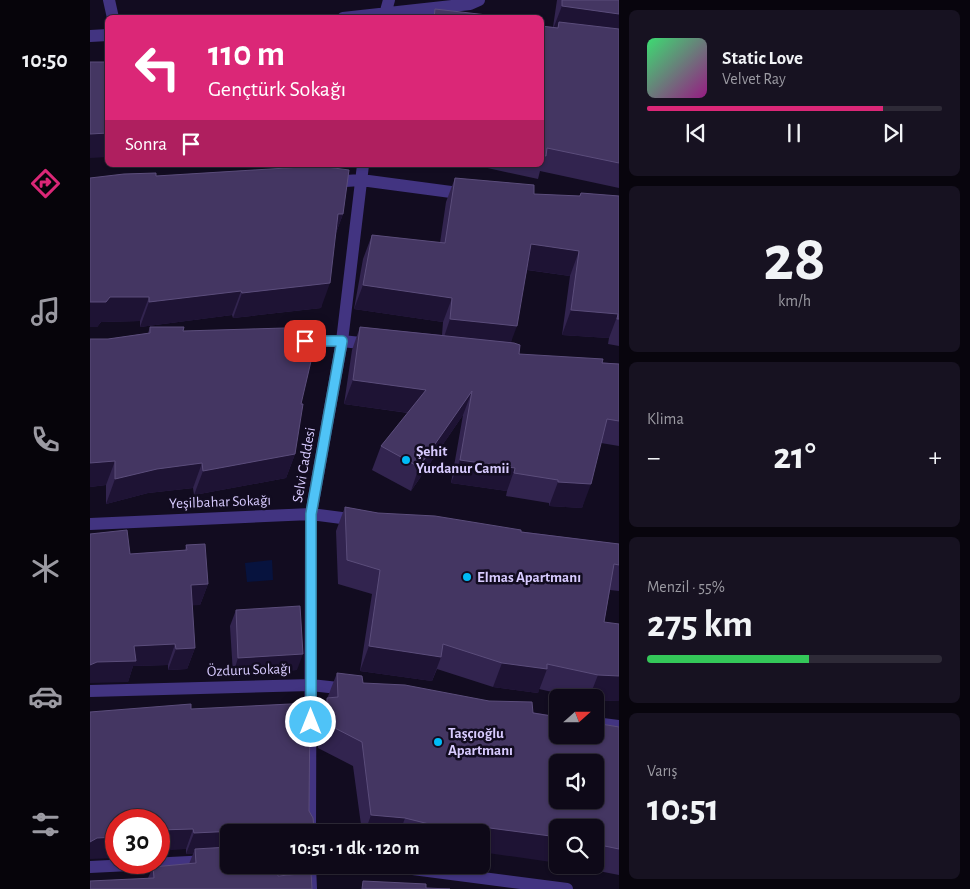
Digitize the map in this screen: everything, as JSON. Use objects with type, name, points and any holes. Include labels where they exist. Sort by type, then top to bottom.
[{"type":"street","points":[[110,0],[112,15]]},
{"type":"street","points":[[384,15],[389,0]]},
{"type":"street","points":[[391,15],[470,4],[480,0]]},
{"type":"street","points":[[90,36],[105,35]]},
{"type":"street","name":"Selvi Caddesi","points":[[310,824],[311,514],[342,341],[363,167]]},
{"type":"street","points":[[313,182],[361,180],[477,196]]},
{"type":"street","points":[[287,342],[342,341],[382,345]]},
{"type":"street","name":"Yeşilbahar Sokağı","points":[[90,524],[311,514],[369,521]]},
{"type":"street","name":"Özduru Sokağı","points":[[90,691],[311,685],[360,691]]},
{"type":"street","points":[[604,724],[619,726]]},
{"type":"street","points":[[90,867],[220,860]]},
{"type":"street","points":[[310,874],[311,889]]},
{"type":"street","points":[[451,874],[567,889]]},
{"type":"shaded area","points":[[272,560],[273,580],[247,582],[245,563]]},
{"type":"building","points":[[562,0],[619,0],[619,14],[562,6]]},
{"type":"building","points":[[435,9],[487,15],[434,15]]},
{"type":"building","points":[[559,22],[619,29],[619,163],[547,148],[546,156],[544,156],[544,26],[558,28]]},
{"type":"building","points":[[90,62],[105,62],[105,133],[90,134]]},
{"type":"building","points":[[303,167],[326,167],[349,170],[343,214],[338,214],[330,283],[149,302],[149,297],[110,297],[106,302],[90,302],[90,178],[156,173],[156,176]]},
{"type":"building","points":[[455,178],[534,185],[534,194],[580,196],[581,193],[619,196],[619,319],[617,319],[618,314],[571,310],[579,251],[531,244],[517,326],[450,319],[452,298],[363,285],[372,235],[445,243]]},
{"type":"building","points":[[150,327],[184,327],[183,331],[319,327],[301,404],[303,404],[295,454],[203,471],[202,463],[157,469],[115,479],[115,461],[90,463],[90,339],[108,339],[150,333]]},
{"type":"building","points":[[360,327],[514,343],[520,345],[519,354],[603,359],[602,363],[619,364],[619,421],[607,419],[591,484],[558,482],[558,480],[514,473],[515,468],[460,460],[472,391],[419,467],[381,446],[426,390],[353,380]]},
{"type":"building","points":[[345,507],[378,513],[435,516],[521,530],[521,532],[619,544],[619,565],[614,564],[604,622],[619,624],[619,676],[598,675],[547,664],[547,669],[502,663],[443,644],[441,657],[369,646],[380,570],[347,560]]},
{"type":"building","points":[[127,530],[130,554],[187,550],[186,545],[205,544],[208,584],[191,585],[195,648],[176,649],[175,644],[134,646],[136,661],[97,662],[90,665],[90,534]]},
{"type":"building","points":[[300,606],[303,654],[238,658],[236,610]]},
{"type":"building","points":[[337,673],[362,676],[363,683],[405,685],[489,701],[532,702],[533,713],[549,716],[549,744],[604,744],[604,724],[619,727],[619,849],[604,846],[604,819],[549,819],[549,836],[490,828],[490,824],[429,824],[405,818],[371,815],[362,742],[327,724],[327,698],[338,697]]},
{"type":"building","points":[[310,703],[309,811],[314,824],[220,824],[220,832],[194,833],[193,829],[170,830],[170,809],[105,809],[105,838],[97,838],[90,842],[90,712],[191,704],[191,709]]},
{"type":"building","points":[[220,848],[220,874],[278,874],[278,876],[311,874],[312,889],[90,889],[90,881],[154,878],[154,874],[170,874],[170,865],[196,863],[195,849]]},
{"type":"building","points":[[363,881],[426,884],[426,888],[450,889],[362,889]]},
{"type":"place","name":"Şehit Yurdanur Camii","points":[[406,460]]},
{"type":"place","name":"Elmas Apartmanı","points":[[467,577]]},
{"type":"place","name":"Taşçıoğlu Apartmanı","points":[[438,742]]},
{"type":"route","points":[[305,341],[342,341],[311,514],[311,722]]}]
